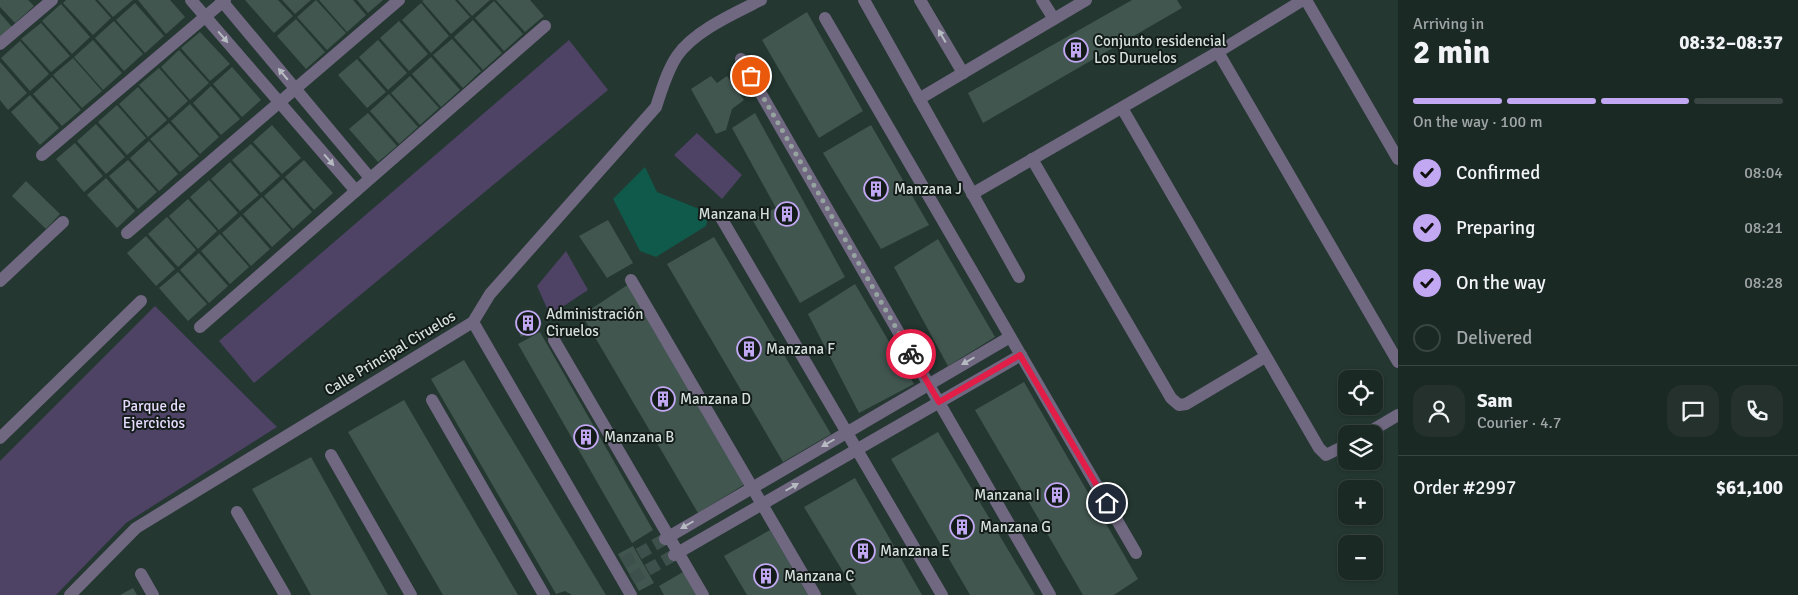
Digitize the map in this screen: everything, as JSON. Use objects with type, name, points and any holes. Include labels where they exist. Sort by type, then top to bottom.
[{"type":"street","points":[[0,44],[52,0]]},
{"type":"street","points":[[191,0],[356,191]]},
{"type":"street","points":[[127,233],[399,0]]},
{"type":"street","points":[[473,322],[490,294],[656,107],[667,76],[678,55],[692,41],[724,18],[761,0]]},
{"type":"street","points":[[864,0],[1019,277]]},
{"type":"street","points":[[920,0],[963,73]]},
{"type":"street","points":[[1042,0],[1054,20]]},
{"type":"street","points":[[919,98],[1086,0]]},
{"type":"street","points":[[972,194],[1305,0],[1398,159]]},
{"type":"street","points":[[42,155],[223,1],[370,178]]},
{"type":"street","points":[[825,18],[1136,553]]},
{"type":"street","points":[[200,327],[545,26]]},
{"type":"street","points":[[1218,52],[1398,362]]},
{"type":"street","points":[[741,59],[1050,595]]},
{"type":"street","points":[[1122,108],[1319,448],[1326,455],[1338,449]]},
{"type":"street","points":[[1032,159],[1171,398],[1179,405],[1186,404],[1265,357]]},
{"type":"street","points":[[720,216],[942,595]]},
{"type":"street","points":[[0,281],[63,222]]},
{"type":"street","points":[[631,280],[815,595]]},
{"type":"street","points":[[0,438],[141,301]]},
{"type":"street","name":"Calle Principal Ciruelos","points":[[70,595],[136,528],[473,322],[619,565],[628,581],[631,595]]},
{"type":"street","points":[[666,537],[1010,337]]},
{"type":"street","points":[[554,340],[666,537],[703,595]]},
{"type":"street","points":[[676,554],[1020,355]]},
{"type":"street","points":[[432,400],[544,595]]},
{"type":"street","points":[[1381,425],[1398,415]]},
{"type":"street","points":[[331,455],[411,595]]},
{"type":"street","points":[[237,512],[285,595]]},
{"type":"street","points":[[141,574],[153,595]]},
{"type":"green space","points":[[569,40],[608,90],[254,383],[219,341]]},
{"type":"green space","points":[[697,133],[742,175],[722,199],[674,155]]},
{"type":"green space","points":[[566,251],[588,290],[550,315],[537,286]]},
{"type":"green space","name":"Parque de Ejercicios","points":[[155,306],[277,427],[126,523],[56,595],[0,595],[0,461]]},
{"type":"shaded area","points":[[645,167],[657,192],[709,213],[706,226],[656,257],[640,251],[613,199]]},
{"type":"building","points":[[0,0],[28,0],[34,6],[15,23],[0,7]]},
{"type":"building","points":[[66,0],[95,0],[111,18],[93,35],[63,3]]},
{"type":"building","points":[[98,0],[133,0],[113,17]]},
{"type":"building","points":[[138,0],[170,0],[185,17],[166,34]]},
{"type":"building","points":[[245,0],[278,0],[293,16],[274,33]]},
{"type":"building","points":[[282,0],[311,0],[295,14]]},
{"type":"building","points":[[316,0],[346,33],[327,50],[297,17]]},
{"type":"building","points":[[319,0],[353,0],[366,15],[347,32]]},
{"type":"building","points":[[357,0],[383,0],[368,13]]},
{"type":"building","points":[[455,0],[470,17],[451,34],[422,1]]},
{"type":"building","points":[[458,0],[490,0],[472,16]]},
{"type":"building","points":[[496,0],[530,0],[544,16],[525,32]]},
{"type":"building","name":"Conjunto residencial Los Duruelos","points":[[1132,0],[1177,0],[1182,8],[983,123],[968,93]]},
{"type":"building","points":[[494,1],[523,34],[504,51],[475,18]]},
{"type":"building","points":[[135,3],[164,36],[145,53],[116,20]]},
{"type":"building","points":[[421,3],[449,36],[431,53],[402,20]]},
{"type":"building","points":[[61,4],[90,37],[72,54],[42,21]]},
{"type":"building","points":[[807,12],[863,111],[819,138],[762,40]]},
{"type":"building","points":[[0,13],[12,27],[0,37]]},
{"type":"building","points":[[296,19],[325,52],[306,69],[277,36]]},
{"type":"building","points":[[473,20],[502,53],[483,70],[454,37]]},
{"type":"building","points":[[114,21],[143,54],[124,71],[95,38]]},
{"type":"building","points":[[399,21],[428,54],[409,71],[380,38]]},
{"type":"building","points":[[41,23],[70,56],[51,72],[21,39]]},
{"type":"building","points":[[200,32],[230,64],[210,81],[181,48]]},
{"type":"building","points":[[452,39],[481,71],[463,88],[433,55]]},
{"type":"building","points":[[93,40],[122,73],[103,90],[74,57]]},
{"type":"building","points":[[378,40],[407,73],[388,90],[359,57]]},
{"type":"building","points":[[20,41],[49,74],[30,91],[1,58]]},
{"type":"building","points":[[179,50],[209,83],[190,100],[161,67]]},
{"type":"building","points":[[431,57],[460,90],[441,107],[412,74]]},
{"type":"building","points":[[73,58],[102,91],[82,108],[53,75]]},
{"type":"building","points":[[357,59],[386,92],[367,108],[338,75]]},
{"type":"building","points":[[0,62],[27,93],[8,110],[0,100]]},
{"type":"building","points":[[232,67],[261,100],[242,117],[213,84]]},
{"type":"building","points":[[159,68],[188,101],[169,118],[139,85]]},
{"type":"building","points":[[410,76],[439,108],[420,125],[391,93]]},
{"type":"building","points":[[711,76],[717,83],[727,76],[744,100],[732,109],[726,130],[716,134],[691,89]]},
{"type":"building","points":[[52,77],[81,110],[62,126],[33,94]]},
{"type":"building","points":[[211,86],[240,119],[221,135],[193,103]]},
{"type":"building","points":[[138,87],[167,120],[148,137],[119,104]]},
{"type":"building","points":[[389,94],[418,127],[399,144],[370,111]]},
{"type":"building","points":[[30,95],[59,128],[40,145],[11,112]]},
{"type":"building","points":[[190,104],[219,137],[200,154],[171,121]]},
{"type":"building","points":[[117,105],[146,138],[127,155],[98,122]]},
{"type":"building","points":[[368,113],[397,146],[378,162],[349,129]]},
{"type":"building","name":"Manzana H","points":[[755,113],[845,277],[800,303],[752,219],[776,208],[732,128]]},
{"type":"building","points":[[169,123],[199,156],[180,172],[150,139]]},
{"type":"building","points":[[96,124],[125,157],[106,174],[77,141]]},
{"type":"building","points":[[272,125],[301,158],[282,174],[253,142]]},
{"type":"building","name":"Manzana J","points":[[871,125],[929,225],[881,249],[823,153]]},
{"type":"building","points":[[149,141],[178,174],[159,191],[130,158]]},
{"type":"building","points":[[75,143],[103,176],[84,192],[56,159]]},
{"type":"building","points":[[251,144],[280,176],[261,193],[232,160]]},
{"type":"building","points":[[128,160],[157,192],[138,209],[109,176]]},
{"type":"building","points":[[304,160],[333,193],[314,210],[285,177]]},
{"type":"building","points":[[230,162],[259,195],[240,211],[211,179]]},
{"type":"building","points":[[106,178],[135,211],[117,228],[87,195]]},
{"type":"building","points":[[283,179],[312,212],[293,229],[264,196]]},
{"type":"building","points":[[209,180],[238,213],[219,230],[190,197]]},
{"type":"building","points":[[26,181],[60,214],[46,229],[12,196]]},
{"type":"building","points":[[262,197],[291,230],[272,247],[243,214]]},
{"type":"building","points":[[188,199],[217,231],[198,249],[169,216]]},
{"type":"building","points":[[241,216],[270,249],[251,266],[222,233]]},
{"type":"building","points":[[167,217],[196,250],[178,267],[148,234]]},
{"type":"building","points":[[608,220],[633,263],[607,278],[579,236]]},
{"type":"building","points":[[220,234],[249,267],[230,284],[201,251]]},
{"type":"building","points":[[146,236],[175,269],[156,286],[127,253]]},
{"type":"building","name":"Manzana F","points":[[714,237],[831,434],[783,462],[667,264]]},
{"type":"building","name":"Manzana J","points":[[938,239],[995,337],[948,366],[894,267]]},
{"type":"building","points":[[199,253],[228,286],[209,303],[180,270]]},
{"type":"building","points":[[178,272],[207,304],[188,321],[159,288]]},
{"type":"building","name":"Manzana D","points":[[629,284],[745,484],[698,513],[582,315]]},
{"type":"building","points":[[855,284],[914,384],[859,413],[808,314]]},
{"type":"building","name":"Administración Ciruelos","points":[[532,311],[542,324],[521,337],[515,321]]},
{"type":"building","name":"Manzana B","points":[[540,332],[653,530],[632,543],[518,344]]},
{"type":"building","points":[[464,360],[606,595],[572,595],[565,591],[556,594],[431,379]]},
{"type":"building","name":"Manzana I","points":[[1024,382],[1138,579],[1114,595],[1083,595],[975,410]]},
{"type":"building","points":[[404,400],[518,595],[443,595],[348,432]]},
{"type":"building","name":"Manzana G","points":[[938,432],[1035,595],[970,595],[891,459]]},
{"type":"building","points":[[311,457],[388,595],[311,595],[252,489]]},
{"type":"building","name":"Manzana E","points":[[855,478],[922,595],[857,595],[804,507]]},
{"type":"building","name":"Manzana C","points":[[770,530],[808,595],[747,595],[724,556]]},
{"type":"building","points":[[633,546],[654,583],[639,591],[618,554]]},
{"type":"building","points":[[683,572],[697,595],[664,595],[659,586]]},
{"type":"building","points":[[133,588],[137,595],[120,595]]},
{"type":"tunnel","points":[[623,563],[665,539]]},
{"type":"tunnel","points":[[632,579],[674,555]]},
{"type":"way so far","points":[[751,76],[911,354]]},
{"type":"place","name":"Conjunto residencial Los Duruelos","points":[[1076,50]]},
{"type":"place","name":"Manzana J","points":[[876,189]]},
{"type":"place","name":"Manzana H","points":[[787,214]]},
{"type":"place","name":"Administración Ciruelos","points":[[528,323]]},
{"type":"place","name":"Manzana F","points":[[749,349]]},
{"type":"place","name":"Manzana D","points":[[663,399]]},
{"type":"place","name":"Manzana B","points":[[586,437]]},
{"type":"place","name":"Manzana I","points":[[1057,495]]},
{"type":"place","name":"Manzana G","points":[[962,527]]},
{"type":"place","name":"Manzana E","points":[[863,551]]},
{"type":"place","name":"Manzana C","points":[[766,576]]},
{"type":"route","points":[[911,354],[939,402],[1020,355],[1107,503]]}]
